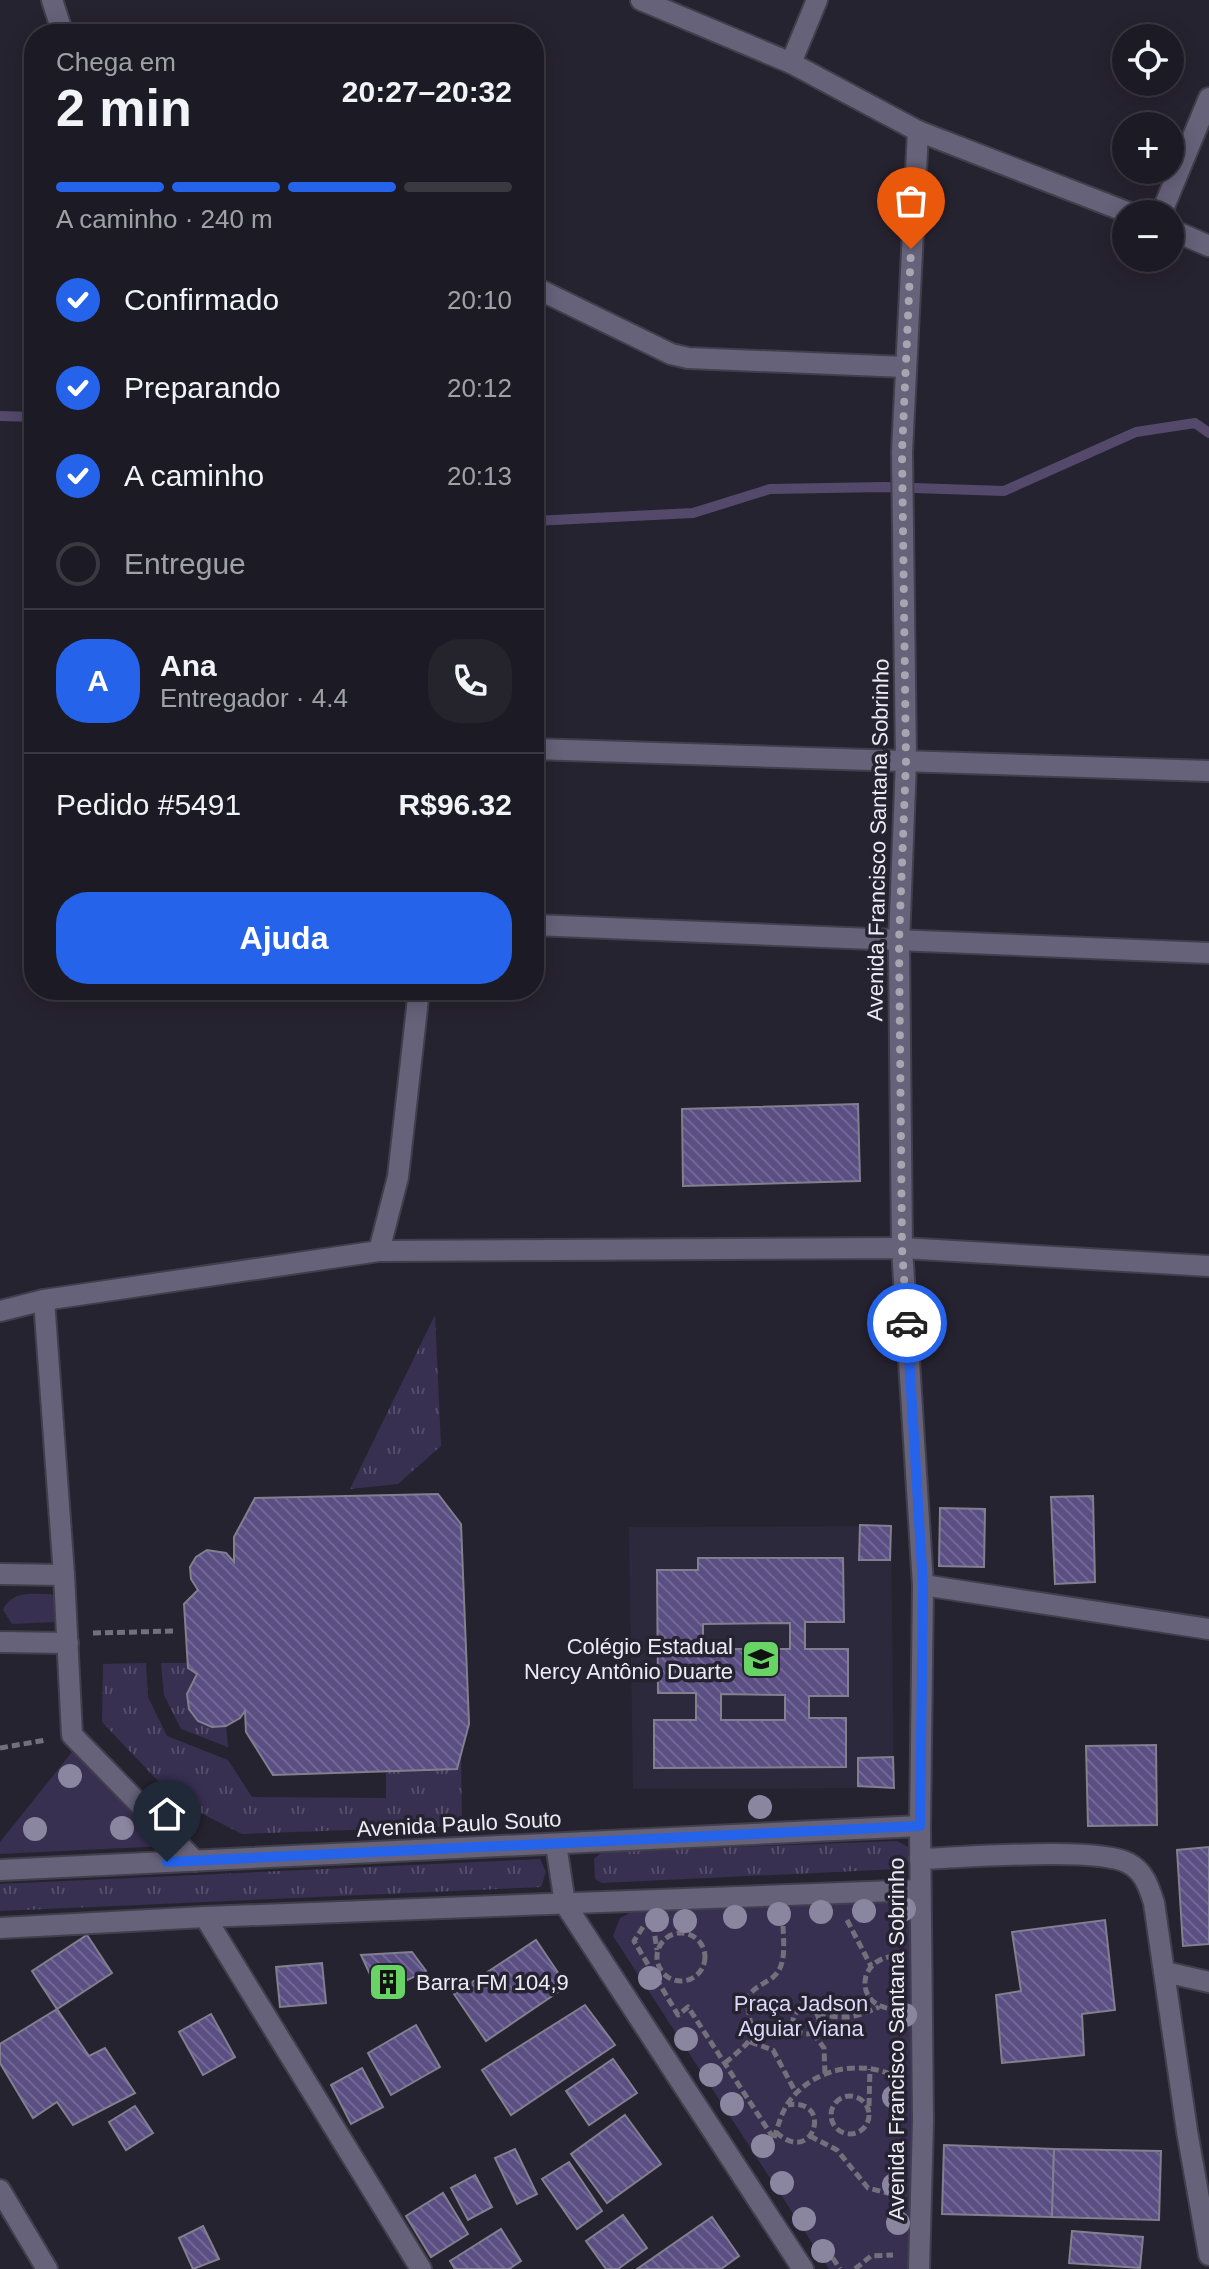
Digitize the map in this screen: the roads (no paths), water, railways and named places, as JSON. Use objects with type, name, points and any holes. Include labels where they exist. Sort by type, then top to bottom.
[{"type":"street","points":[[52,0],[60,24]]},
{"type":"street","points":[[641,0],[791,63],[918,131],[1112,206]]},
{"type":"street","points":[[791,63],[817,0]]},
{"type":"street","points":[[1167,200],[1209,98]]},
{"type":"street","name":"Avenida Francisco Santana Sobrinho","points":[[912,2262],[923,2121],[920,1826],[923,1585],[902,1248],[899,942],[906,761],[902,452],[918,131]]},
{"type":"street","points":[[1184,235],[1209,246]]},
{"type":"street","points":[[544,292],[671,354],[688,358],[905,367]]},
{"type":"street","points":[[544,749],[1209,771]]},
{"type":"street","points":[[544,925],[1209,953]]},
{"type":"street","points":[[379,1251],[398,1177],[418,1000]]},
{"type":"street","points":[[0,1311],[44,1300],[379,1251],[902,1248],[1209,1266]]},
{"type":"street","points":[[44,1300],[72,1735],[195,1861]]},
{"type":"street","points":[[0,1574],[64,1575]]},
{"type":"street","points":[[923,1585],[1209,1629]]},
{"type":"street","points":[[0,1642],[68,1638]]},
{"type":"street","name":"Avenida Paulo Souto","points":[[0,1870],[920,1826]]},
{"type":"street","points":[[556,1844],[565,1904],[803,2269]]},
{"type":"street","points":[[920,1859],[1065,1855],[1110,1857],[1128,1863],[1147,1880],[1154,1903],[1187,2131],[1209,2255]]},
{"type":"street","points":[[0,1928],[205,1917],[920,1890]]},
{"type":"street","points":[[205,1917],[421,2269]]},
{"type":"street","points":[[1165,1972],[1209,1982]]},
{"type":"street","points":[[0,2190],[47,2269]]},
{"type":"waterway","points":[[0,416],[24,417]]},
{"type":"waterway","points":[[544,520],[693,513],[770,489],[884,487],[1004,491],[1136,432],[1195,423],[1209,433]]},
{"type":"place","name":"Colégio Estadual Nercy Antônio Duarte","points":[[761,1659]]},
{"type":"place","name":"Barra FM 104,9","points":[[388,1982]]},
{"type":"park label","name":"Praça Jadson Aguiar Viana","points":[[801,2016]]}]
